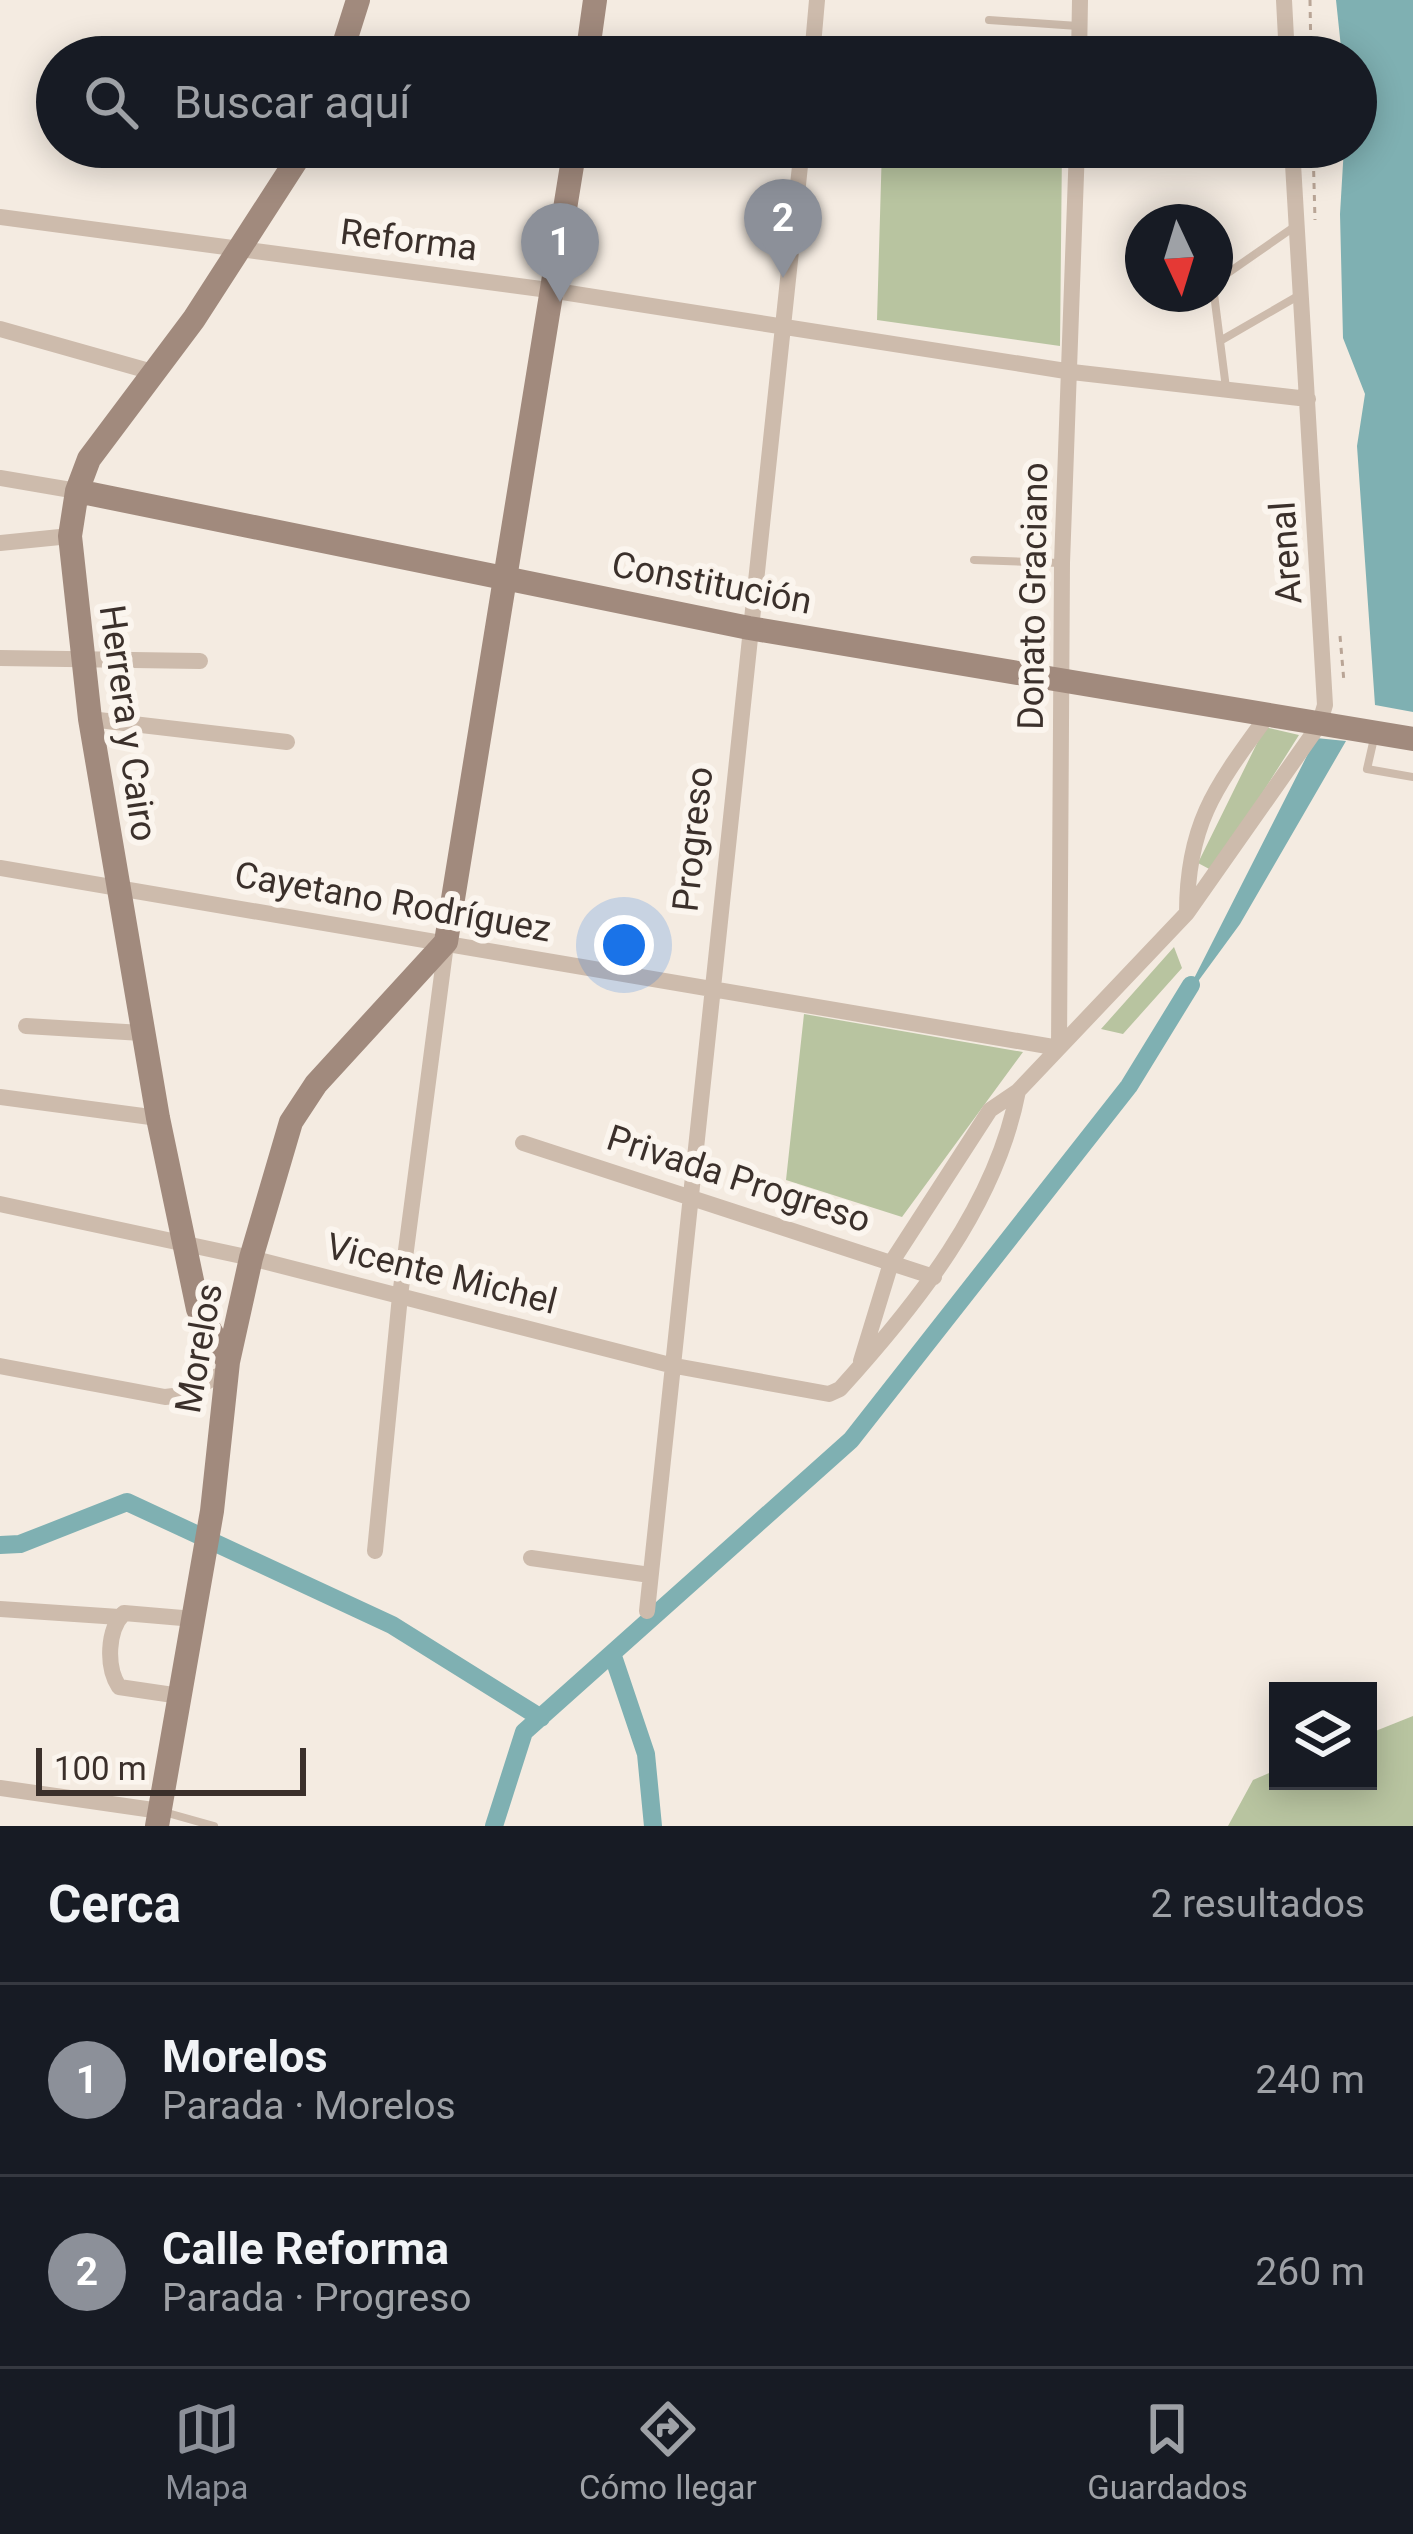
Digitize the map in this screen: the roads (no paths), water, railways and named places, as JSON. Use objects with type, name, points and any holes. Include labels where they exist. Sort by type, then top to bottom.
[{"type":"street","points":[[347,36],[358,0]]},
{"type":"street","points":[[590,36],[595,0]]},
{"type":"street","points":[[814,36],[818,0]]},
{"type":"street","points":[[1080,0],[1080,36]]},
{"type":"street","points":[[1284,0],[1286,36]]},
{"type":"street","name":"Herrera y Cairo","points":[[227,1367],[198,1309],[158,1118],[90,718],[70,536],[77,491],[89,459],[156,373],[291,168]]},
{"type":"street","points":[[375,1551],[400,1296],[446,942],[556,291],[572,168]]},
{"type":"street","name":"Progreso","points":[[646,1611],[800,168]]},
{"type":"street","name":"Donato Graciano","points":[[1059,1048],[1062,562],[1077,168]]},
{"type":"street","name":"Arenal","points":[[859,1368],[891,1263],[990,1110],[1018,1091],[1187,913],[1319,725],[1327,682],[1293,168]]},
{"type":"street","name":"Reforma","points":[[0,217],[556,291],[1072,372],[1308,399]]},
{"type":"street","points":[[0,328],[156,373]]},
{"type":"street","name":"Constitución","points":[[0,478],[748,628],[1413,739]]},
{"type":"street","points":[[0,543],[70,536]]},
{"type":"street","points":[[0,658],[200,661]]},
{"type":"street","points":[[1187,913],[1193,835],[1223,776],[1268,715]]},
{"type":"street","points":[[90,718],[287,742]]},
{"type":"street","name":"Cayetano Rodríguez","points":[[0,868],[1059,1048]]},
{"type":"street","name":"Morelos","points":[[158,1818],[212,1511],[227,1367],[251,1258],[292,1122],[316,1084],[446,942]]},
{"type":"street","points":[[26,1026],[142,1033]]},
{"type":"street","name":"Arenal","points":[[859,1368],[934,1277],[1011,1127],[1018,1091]]},
{"type":"street","points":[[0,1097],[158,1118]]},
{"type":"street","name":"Privada Progreso","points":[[523,1143],[934,1277]]},
{"type":"street","name":"Vicente Michel","points":[[0,1204],[251,1258],[670,1365],[816,1394],[840,1389],[859,1368]]},
{"type":"street","points":[[0,1366],[164,1396],[182,1395],[227,1367]]},
{"type":"street","points":[[530,1558],[650,1575]]},
{"type":"street","points":[[0,1609],[194,1618]]},
{"type":"street","points":[[119,1617],[112,1634],[115,1682],[125,1689],[180,1696]]},
{"type":"street","points":[[0,1788],[158,1818]]},
{"type":"lane","points":[[989,20],[1080,26]]},
{"type":"lane","points":[[1233,270],[1296,226]]},
{"type":"lane","points":[[1220,341],[1299,296]]},
{"type":"lane","points":[[1216,312],[1227,390]]},
{"type":"lane","points":[[974,560],[1062,562]]},
{"type":"lane","points":[[1375,733],[1367,769],[1413,777]]},
{"type":"lane","points":[[158,1818],[214,1826]]},
{"type":"water","points":[[1336,0],[1413,0],[1413,712],[1375,705],[1357,446],[1365,394],[1343,338],[1340,214],[1343,168],[1377,168],[1377,36],[1340,36]]},
{"type":"water","points":[[1316,738],[1346,741],[1240,924],[1180,1006]]},
{"type":"waterway","points":[[494,1826],[524,1732],[851,1440],[1129,1086],[1191,985]]},
{"type":"waterway","points":[[0,1545],[20,1544],[127,1502],[392,1625],[541,1718]]},
{"type":"waterway","points":[[613,1656],[646,1754],[653,1826]]},
{"type":"place","name":"Calle Reforma","points":[[783,278]]},
{"type":"place","name":"Morelos","points":[[560,302]]}]
